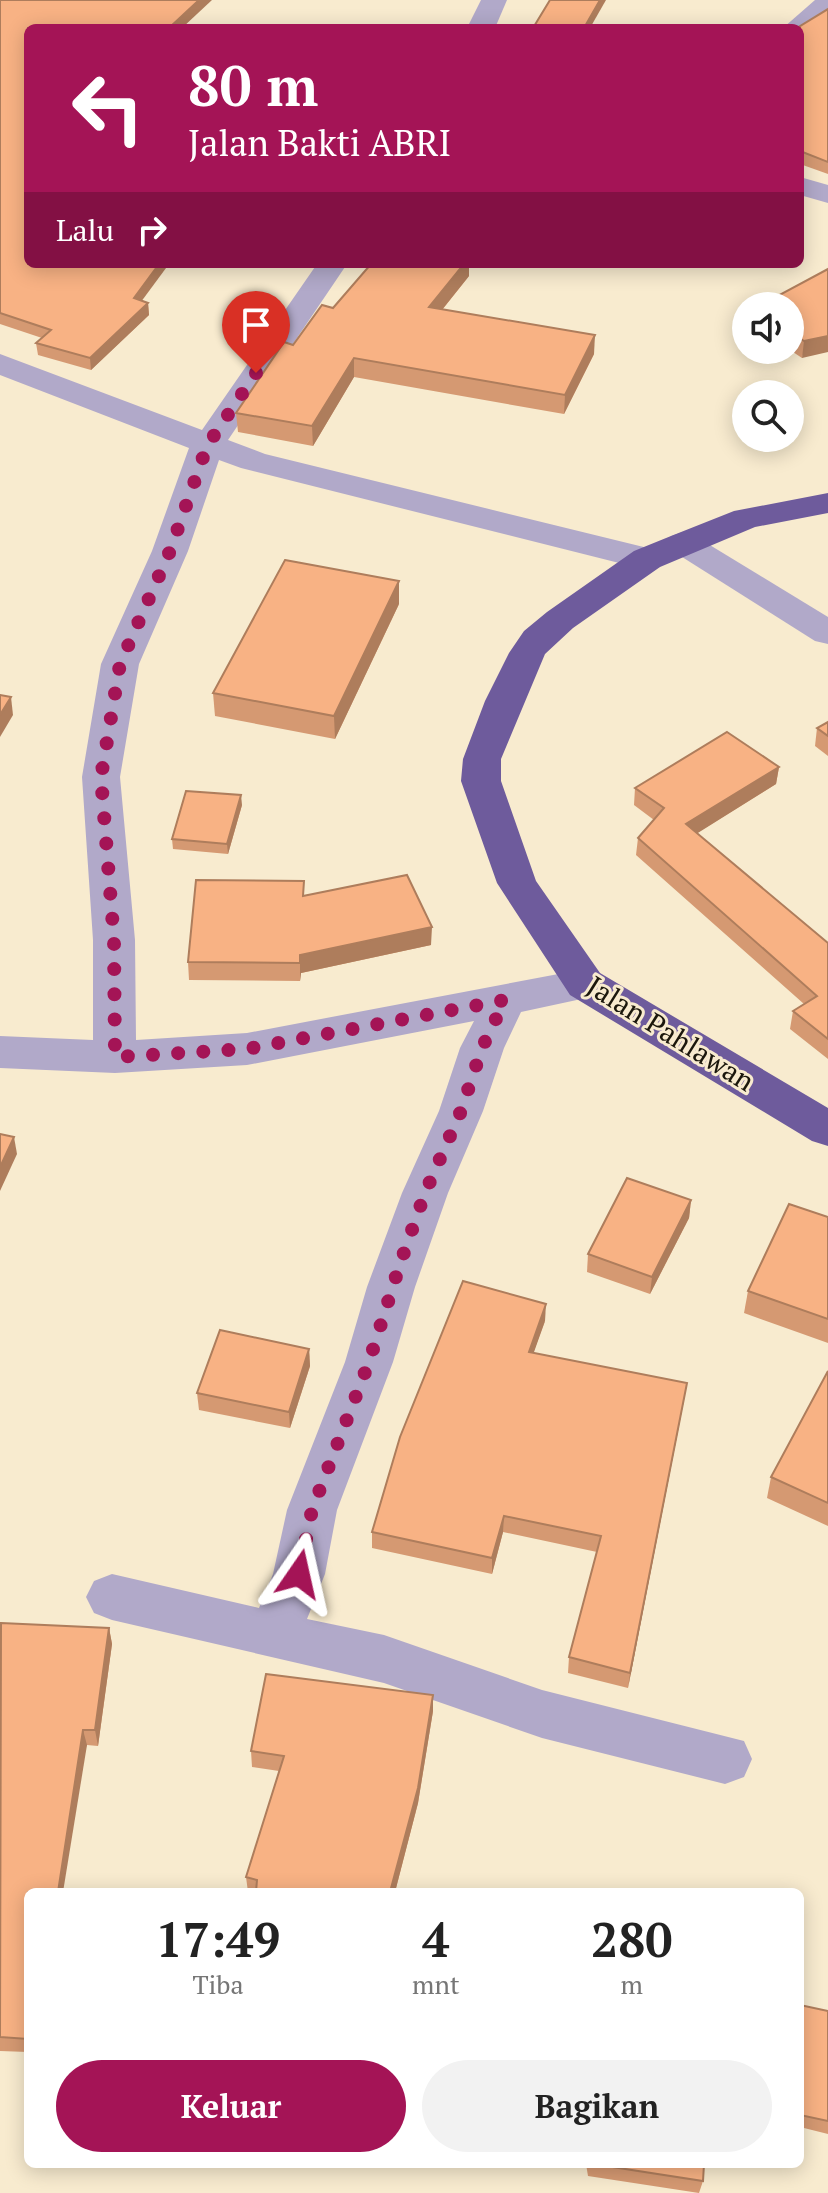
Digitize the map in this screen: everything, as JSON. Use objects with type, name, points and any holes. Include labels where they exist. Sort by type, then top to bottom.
[{"type":"highway","name":"Jalan Pahlawan","points":[[828,503],[746,518],[683,543],[647,559],[560,620],[537,639],[527,653],[504,701],[482,759],[481,781],[517,883],[585,984],[828,1129]]},
{"type":"street","points":[[483,24],[494,0]]},
{"type":"street","points":[[802,24],[828,3]]},
{"type":"street","points":[[804,187],[828,194]]},
{"type":"street","points":[[115,1057],[114,940],[101,777],[120,664],[170,551],[207,446],[329,268]]},
{"type":"street","points":[[0,364],[207,446],[253,461],[647,559]]},
{"type":"street","points":[[683,543],[828,633]]},
{"type":"street","points":[[0,1052],[115,1057],[247,1049],[585,984]]},
{"type":"street","points":[[274,1635],[299,1574],[312,1510],[369,1362],[420,1206],[461,1111],[482,1048],[505,1000]]},
{"type":"street","points":[[112,1597],[384,1659],[542,1714],[725,1759]]},
{"type":"building","points":[[0,0],[199,0],[173,24],[24,24],[24,268],[156,268],[134,298],[148,303],[90,358],[36,343],[51,330],[0,313]]},
{"type":"building","points":[[550,0],[600,0],[586,24],[535,24]]},
{"type":"building","points":[[828,9],[828,162],[804,153],[804,24]]},
{"type":"building","points":[[368,268],[461,268],[429,307],[595,335],[565,395],[354,358],[312,426],[236,413],[284,342],[293,345],[322,305],[333,308]]},
{"type":"building","points":[[828,269],[828,336],[804,341],[804,292],[785,292]]},
{"type":"building","points":[[285,560],[399,581],[334,716],[213,693]]},
{"type":"building","points":[[0,695],[11,697],[0,715]]},
{"type":"building","points":[[828,722],[828,736],[817,728]]},
{"type":"building","points":[[727,732],[779,767],[686,824],[828,943],[828,1039],[793,1011],[817,996],[638,838],[664,808],[635,788]]},
{"type":"building","points":[[186,791],[241,795],[227,844],[172,839]]},
{"type":"building","points":[[407,875],[432,927],[300,955],[300,963],[188,962],[196,880],[304,881],[303,896]]},
{"type":"building","points":[[0,1134],[14,1137],[0,1167]]},
{"type":"building","points":[[627,1178],[691,1200],[652,1277],[588,1254]]},
{"type":"building","points":[[789,1204],[828,1217],[828,1319],[748,1291]]},
{"type":"building","points":[[463,1281],[546,1304],[529,1352],[687,1383],[630,1673],[569,1657],[601,1536],[504,1516],[492,1558],[372,1532],[400,1437]]},
{"type":"building","points":[[220,1330],[309,1349],[289,1412],[197,1393]]},
{"type":"building","points":[[828,1371],[828,1503],[771,1477]]},
{"type":"building","points":[[1,1623],[109,1628],[95,1730],[83,1730],[59,1888],[24,1888],[24,2039],[0,2037]]},
{"type":"building","points":[[266,1674],[433,1695],[418,1788],[391,1888],[256,1888],[257,1880],[246,1877],[284,1756],[251,1751]]},
{"type":"building","points":[[804,2006],[828,2011],[828,2121],[804,2116]]},
{"type":"building","points":[[619,2168],[704,2168],[703,2181]]},
{"type":"route","points":[[256,373],[207,446],[170,551],[120,664],[101,777],[114,940],[115,1057],[247,1049],[505,1000],[482,1048],[461,1111],[425,1193],[391,1287],[369,1362],[312,1510],[299,1574]]}]
